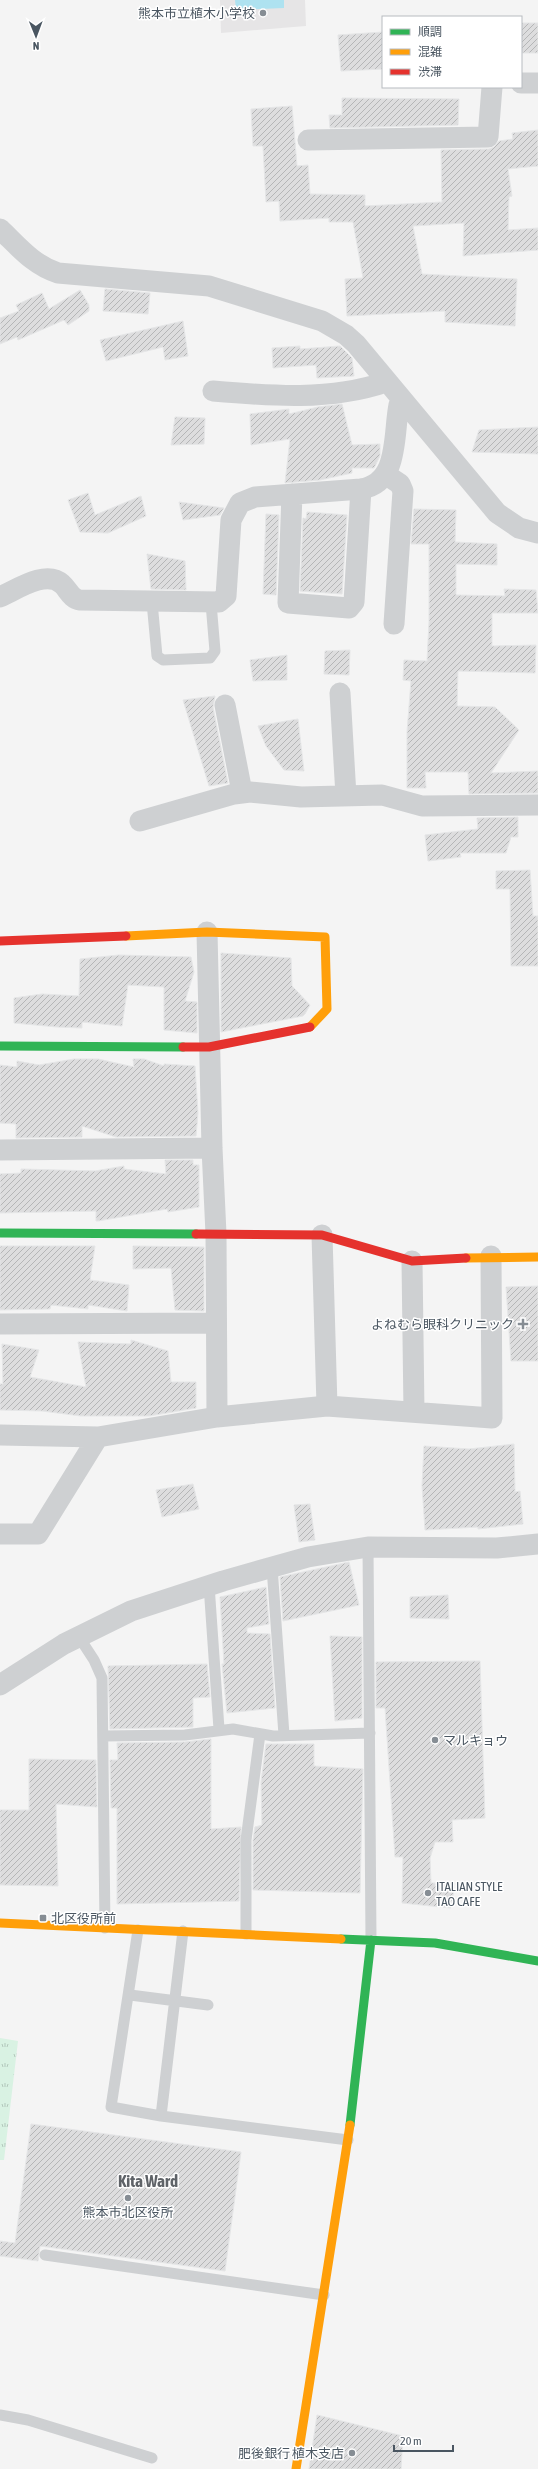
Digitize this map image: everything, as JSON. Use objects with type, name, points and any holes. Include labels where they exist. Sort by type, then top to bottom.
[{"type":"street","points":[[522,83],[538,83]]},
{"type":"street","points":[[308,140],[488,138],[492,88]]},
{"type":"street","points":[[0,229],[34,262],[43,268],[58,273],[209,286],[322,321],[346,335],[356,344],[386,382],[497,513],[519,528],[538,533]]},
{"type":"street","points":[[213,391],[272,396],[314,395],[355,390],[386,382]]},
{"type":"street","points":[[0,597],[38,580],[47,578],[57,580],[77,600],[219,602],[226,596],[231,520],[234,510],[240,503],[247,500],[292,494],[361,489],[376,484],[385,474],[394,448],[397,411],[402,401]]},
{"type":"street","points":[[385,474],[400,484],[402,491],[394,624]]},
{"type":"street","points":[[292,494],[288,603],[349,608],[353,606],[354,602],[361,489]]},
{"type":"street","points":[[340,693],[346,796]]},
{"type":"street","points":[[225,705],[242,792]]},
{"type":"street","points":[[140,822],[242,792],[301,798],[382,795],[422,806],[538,805]]},
{"type":"street","points":[[0,941],[207,932],[325,937],[327,1009],[309,1028],[210,1047],[0,1046]]},
{"type":"street","points":[[207,932],[212,1148],[216,1234],[215,1322],[217,1417]]},
{"type":"street","points":[[0,1150],[212,1148]]},
{"type":"street","points":[[0,1233],[322,1235],[412,1260],[491,1256],[538,1257]]},
{"type":"street","points":[[322,1235],[327,1406]]},
{"type":"street","points":[[0,1435],[98,1437],[217,1417],[327,1406],[492,1418],[491,1256]]},
{"type":"street","points":[[412,1260],[414,1412]]},
{"type":"street","points":[[0,1324],[215,1322]]},
{"type":"street","points":[[0,1534],[38,1534],[98,1437]]},
{"type":"street","points":[[0,1685],[79,1637],[131,1611],[209,1585],[308,1557],[368,1547],[497,1548],[538,1544]]},
{"type":"street","points":[[0,1923],[435,1943],[538,1960]]},
{"type":"street","points":[[296,2469],[348,2140],[371,1940]]},
{"type":"lane","points":[[152,602],[157,656],[163,660],[210,658],[213,655],[211,603]]},
{"type":"lane","points":[[368,1547],[371,1940]]},
{"type":"lane","points":[[272,1567],[284,1735]]},
{"type":"lane","points":[[209,1585],[219,1730]]},
{"type":"lane","points":[[79,1637],[94,1660],[102,1678],[105,1928]]},
{"type":"lane","points":[[103,1736],[185,1735],[219,1730],[251,1731],[260,1734],[284,1735],[370,1733]]},
{"type":"lane","points":[[246,1934],[246,1835],[260,1734]]},
{"type":"lane","points":[[138,1930],[130,1995],[111,2107],[161,2116],[348,2140]]},
{"type":"lane","points":[[161,2116],[184,1931]]},
{"type":"lane","points":[[130,1995],[176,2000],[208,2006]]},
{"type":"lane","points":[[45,2255],[324,2294]]},
{"type":"lane","points":[[0,2415],[28,2420],[152,2458]]},
{"type":"shaded area","name":"熊本市立植木小学校","points":[[220,0],[305,0],[306,26],[221,33]]},
{"type":"green space","points":[[0,2038],[18,2041],[4,2160],[0,2160]]},
{"type":"water","points":[[235,0],[284,0],[284,8],[236,10]]},
{"type":"building","points":[[522,23],[538,23],[538,53],[522,53]]},
{"type":"building","points":[[382,32],[382,69],[341,71],[338,35]]},
{"type":"building","points":[[342,98],[459,99],[458,125],[330,128],[329,115],[342,115]]},
{"type":"building","points":[[292,106],[297,166],[308,165],[310,194],[365,195],[365,206],[442,202],[441,150],[489,149],[494,147],[499,141],[513,139],[512,133],[538,130],[538,166],[508,169],[512,196],[509,197],[508,230],[538,228],[538,250],[463,256],[464,223],[413,226],[422,274],[517,279],[515,326],[445,322],[445,311],[347,316],[345,279],[363,278],[353,222],[329,222],[329,218],[280,221],[279,201],[266,202],[263,146],[253,146],[251,109]]},
{"type":"building","points":[[105,289],[150,293],[148,314],[103,311]]},
{"type":"building","points":[[80,290],[89,305],[89,311],[68,325],[64,320],[18,340],[17,337],[0,344],[0,318],[19,311],[16,305],[42,293],[49,309]]},
{"type":"building","points":[[183,321],[188,356],[165,360],[163,347],[106,361],[100,340]]},
{"type":"building","points":[[300,346],[300,349],[340,346],[352,358],[354,376],[317,378],[316,365],[273,368],[272,348]]},
{"type":"building","points":[[342,404],[352,445],[380,444],[380,456],[374,468],[352,468],[352,473],[320,480],[285,483],[290,439],[251,445],[250,414],[289,409],[289,414],[318,407]]},
{"type":"building","points":[[175,417],[205,418],[204,444],[171,445]]},
{"type":"building","points":[[538,427],[538,454],[472,452],[479,430]]},
{"type":"building","points":[[88,493],[95,515],[141,496],[146,516],[108,533],[80,532],[68,500]]},
{"type":"building","points":[[179,502],[224,508],[220,515],[183,520]]},
{"type":"building","points":[[414,509],[456,510],[455,542],[497,544],[497,565],[456,564],[456,595],[505,596],[504,589],[536,590],[538,613],[492,613],[492,646],[536,645],[535,673],[458,671],[457,706],[495,707],[519,730],[491,773],[538,771],[538,793],[469,794],[468,772],[425,772],[426,788],[407,788],[407,732],[411,681],[403,680],[404,660],[427,661],[429,622],[429,544],[411,544]]},
{"type":"building","points":[[307,512],[347,515],[342,594],[300,591],[303,518],[306,519]]},
{"type":"building","points":[[266,514],[279,515],[276,595],[263,594]]},
{"type":"building","points":[[147,554],[185,561],[186,590],[151,589]]},
{"type":"building","points":[[350,650],[349,675],[324,674],[325,651]]},
{"type":"building","points":[[287,655],[287,680],[253,681],[250,660]]},
{"type":"building","points":[[215,696],[213,707],[228,783],[209,786],[183,700]]},
{"type":"building","points":[[298,719],[304,771],[284,770],[266,746],[258,726]]},
{"type":"building","points":[[518,817],[518,837],[511,837],[506,853],[460,853],[461,857],[428,861],[425,835],[478,829],[477,818]]},
{"type":"building","points":[[530,870],[533,916],[538,916],[538,966],[511,966],[510,889],[496,889],[496,871]]},
{"type":"building","points":[[221,953],[291,958],[292,986],[310,1005],[305,1014],[303,1016],[221,1032]]},
{"type":"building","points":[[119,955],[191,957],[194,972],[185,1001],[197,1002],[197,1033],[164,1030],[164,987],[128,985],[122,1026],[82,1022],[82,1028],[14,1023],[14,998],[42,994],[79,996],[80,959]]},
{"type":"building","points":[[74,1059],[98,1059],[134,1067],[133,1059],[144,1059],[164,1066],[164,1064],[195,1066],[198,1113],[196,1136],[116,1137],[82,1126],[82,1137],[16,1138],[16,1124],[0,1123],[0,1065],[17,1067],[17,1061],[39,1065]]},
{"type":"building","points":[[165,1160],[193,1160],[193,1165],[199,1165],[199,1207],[168,1212],[167,1209],[98,1221],[96,1221],[96,1211],[0,1213],[0,1174],[21,1173],[21,1169],[95,1171],[124,1166],[124,1169],[166,1174]]},
{"type":"building","points":[[0,1246],[95,1246],[90,1280],[129,1285],[127,1311],[88,1305],[88,1309],[51,1305],[50,1309],[0,1310]]},
{"type":"building","points":[[133,1246],[204,1247],[204,1311],[175,1310],[171,1268],[133,1269]]},
{"type":"building","name":"よねむら眼科クリニック","points":[[538,1286],[538,1361],[511,1361],[506,1287]]},
{"type":"building","points":[[131,1340],[168,1351],[171,1382],[196,1382],[196,1408],[149,1416],[81,1416],[42,1411],[0,1410],[0,1384],[3,1384],[2,1344],[39,1350],[30,1377],[86,1387],[78,1342],[131,1344]]},
{"type":"building","points":[[514,1444],[515,1492],[520,1491],[523,1524],[478,1529],[478,1527],[425,1530],[422,1486],[424,1446],[469,1449]]},
{"type":"building","points":[[193,1484],[199,1509],[162,1517],[156,1490]]},
{"type":"building","points":[[310,1504],[315,1540],[299,1542],[294,1505]]},
{"type":"building","points":[[349,1562],[359,1605],[283,1621],[280,1577]]},
{"type":"building","points":[[266,1587],[269,1624],[247,1628],[247,1633],[270,1634],[275,1708],[227,1713],[222,1664],[224,1664],[220,1597]]},
{"type":"building","points":[[448,1595],[449,1619],[410,1618],[410,1597]]},
{"type":"building","points":[[330,1636],[362,1637],[362,1718],[335,1721]]},
{"type":"building","name":"マルキョウ","points":[[480,1661],[485,1818],[452,1820],[453,1842],[435,1842],[430,1858],[431,1883],[455,1883],[451,1908],[402,1903],[403,1857],[395,1857],[385,1708],[376,1708],[376,1662]]},
{"type":"building","points":[[207,1664],[210,1697],[193,1698],[193,1727],[110,1729],[108,1666]]},
{"type":"building","points":[[211,1739],[211,1829],[241,1827],[239,1901],[117,1904],[117,1808],[111,1808],[110,1760],[118,1760],[117,1743],[185,1742]]},
{"type":"building","points":[[266,1744],[314,1744],[314,1766],[363,1769],[360,1893],[253,1890],[253,1840],[255,1827],[262,1825],[261,1782]]},
{"type":"building","points":[[29,1759],[96,1760],[97,1807],[56,1804],[58,1886],[0,1885],[0,1810],[29,1810]]},
{"type":"building","name":"熊本市北区役所","points":[[31,2124],[241,2152],[225,2271],[40,2246],[38,2261],[0,2256],[0,2241],[15,2243]]},
{"type":"building","name":"肥後銀行 植木支店","points":[[317,2415],[403,2436],[401,2469],[309,2469]]},
{"type":"traffic: fast","points":[[0,1046],[183,1047]]},
{"type":"traffic: fast","points":[[0,1233],[196,1234]]},
{"type":"traffic: fast","points":[[341,1939],[435,1943],[538,1961]]},
{"type":"traffic: fast","points":[[350,2125],[371,1940]]},
{"type":"traffic: slow","points":[[126,936],[207,932],[325,937],[327,1009],[310,1027]]},
{"type":"traffic: slow","points":[[466,1258],[538,1257]]},
{"type":"traffic: slow","points":[[0,1923],[341,1939]]},
{"type":"traffic: slow","points":[[296,2469],[350,2125]]},
{"type":"traffic: jam","points":[[0,941],[126,936]]},
{"type":"traffic: jam","points":[[183,1047],[209,1047],[310,1027]]},
{"type":"traffic: jam","points":[[196,1234],[322,1235],[412,1261],[466,1258]]},
{"type":"place","name":"熊本市立植木小学校","points":[[263,13]]},
{"type":"place","name":"よねむら眼科クリニック","points":[[523,1324]]},
{"type":"place","name":"マルキョウ","points":[[435,1740]]},
{"type":"place","name":"ITALIAN STYLE TAO CAFE","points":[[428,1893]]},
{"type":"place","name":"北区役所前","points":[[43,1918]]},
{"type":"place","name":"熊本市北区役所","points":[[128,2198]]},
{"type":"place","name":"肥後銀行 植木支店","points":[[352,2453]]},
{"type":"district","name":"Kita Ward","points":[[148,2181]]}]
